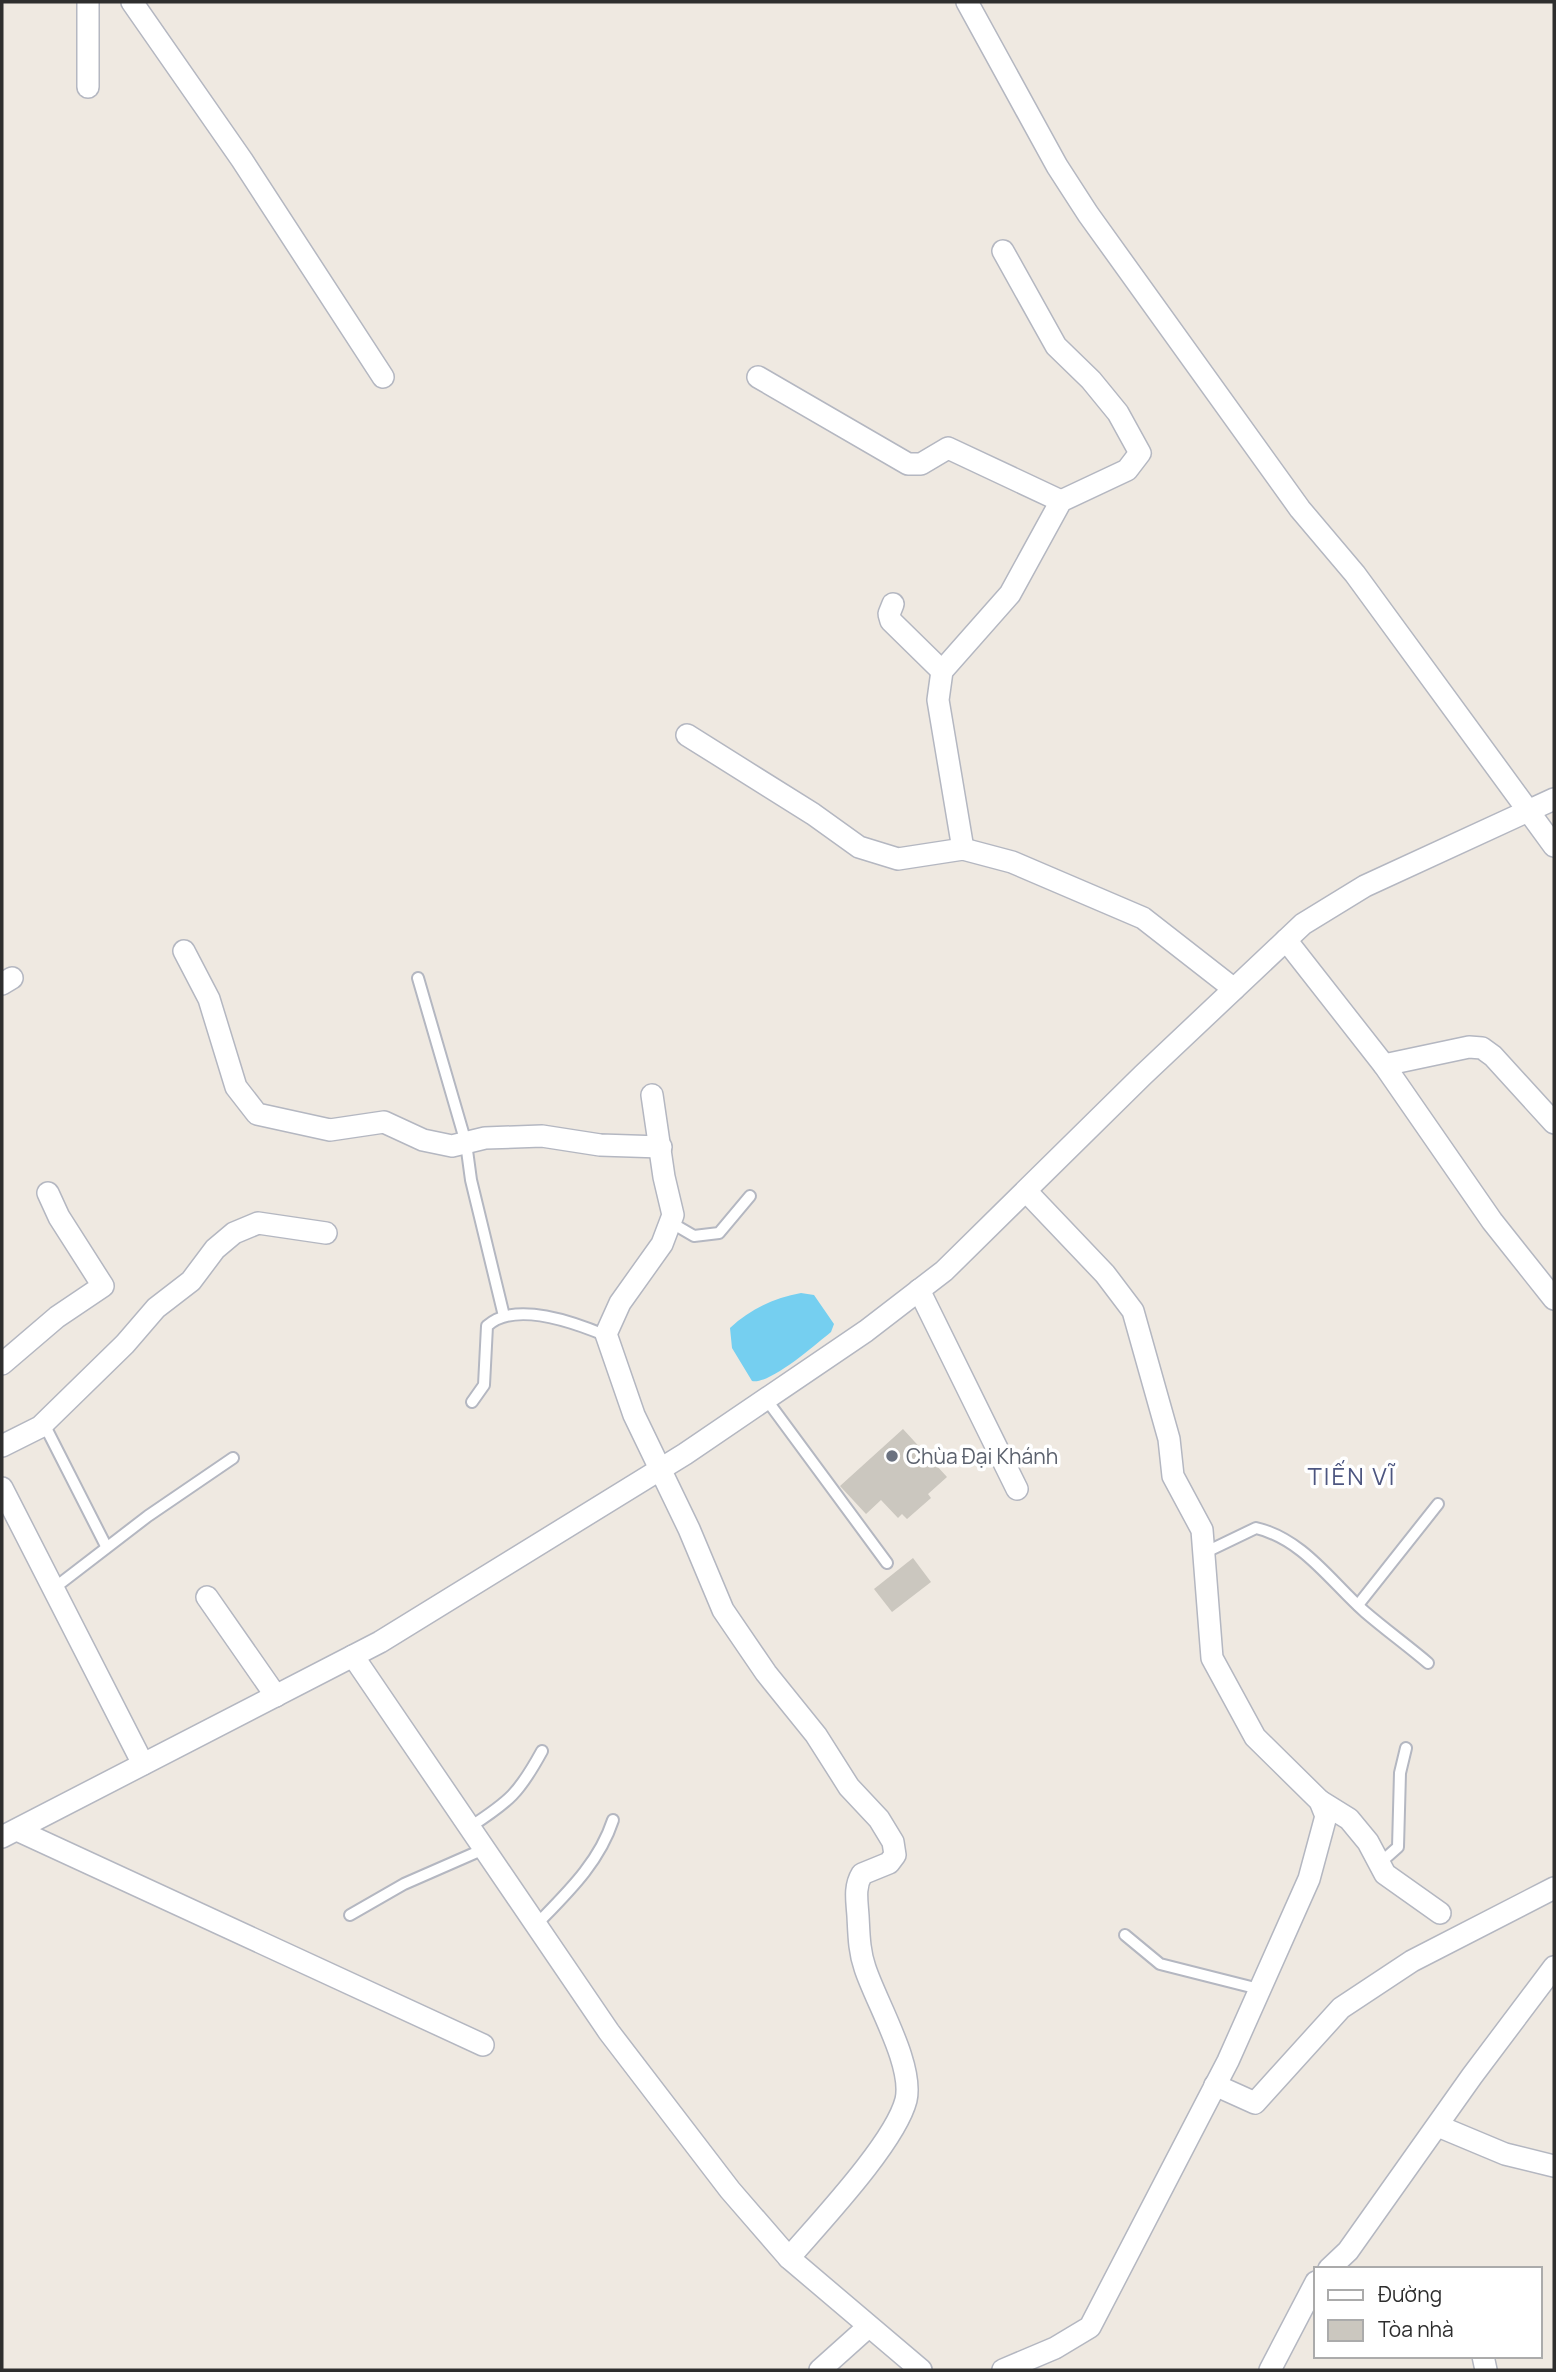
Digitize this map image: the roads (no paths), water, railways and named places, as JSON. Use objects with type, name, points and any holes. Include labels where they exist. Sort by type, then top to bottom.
[{"type":"street","points":[[88,2],[88,87]]},
{"type":"street","points":[[132,2],[246,168],[383,377]]},
{"type":"street","points":[[967,2],[1057,166],[1088,214],[1300,509],[1355,574],[1554,846]]},
{"type":"street","points":[[963,849],[939,700],[942,671],[1010,594],[1061,501],[1127,470],[1139,453],[1118,413],[1091,380],[1056,346],[1003,251]]},
{"type":"street","points":[[758,377],[908,464],[921,464],[948,448],[1061,501]]},
{"type":"street","points":[[893,604],[889,614],[891,621],[942,671]]},
{"type":"street","points":[[687,734],[813,814],[859,847],[898,859],[963,849],[1012,862],[1143,918],[1234,989]]},
{"type":"street","points":[[9,1833],[353,1656],[659,1470],[766,1399],[866,1331],[944,1271],[1303,924],[1365,886],[1554,799]]},
{"type":"street","points":[[1286,940],[1384,1065],[1492,1221],[1554,1299]]},
{"type":"street","points":[[184,951],[209,999],[236,1087],[257,1114],[330,1130],[384,1122],[423,1140],[452,1146],[485,1138],[542,1136],[600,1145],[661,1147]]},
{"type":"street","points":[[1384,1065],[1469,1047],[1482,1048],[1493,1056],[1554,1123]]},
{"type":"street","points":[[652,1095],[664,1177],[673,1215],[662,1244],[620,1303],[607,1336],[634,1415],[689,1529],[723,1610],[766,1673],[816,1735],[846,1782],[879,1819],[894,1846],[895,1855],[889,1863],[862,1874],[856,1892],[859,1944],[864,1967],[903,2066],[907,2084],[905,2102],[852,2185],[789,2258]]},
{"type":"street","points":[[1026,1191],[1105,1274],[1133,1311],[1166,1427],[1174,1476],[1202,1530],[1212,1658],[1255,1737],[1320,1801],[1349,1819],[1368,1842],[1385,1874],[1440,1913]]},
{"type":"street","points":[[2,1364],[57,1317],[103,1286],[59,1217],[48,1193]]},
{"type":"street","points":[[2,1446],[44,1423],[125,1344],[156,1308],[191,1281],[211,1254],[234,1233],[258,1223],[326,1233]]},
{"type":"street","points":[[919,1290],[1017,1489]]},
{"type":"street","points":[[2,1488],[143,1764]]},
{"type":"street","points":[[207,1597],[276,1696]]},
{"type":"street","points":[[353,1656],[609,2032],[730,2190],[789,2258],[921,2370]]},
{"type":"street","points":[[1003,2370],[1055,2348],[1090,2327],[1215,2085],[1309,1879],[1326,1816],[1320,1801]]},
{"type":"street","points":[[9,1833],[483,2045]]},
{"type":"street","points":[[1215,2085],[1255,2103],[1341,2008],[1412,1961],[1554,1888]]},
{"type":"street","points":[[1331,2267],[1348,2250],[1437,2126],[1546,1989],[1554,1967]]},
{"type":"street","points":[[1437,2126],[1506,2154],[1554,2166]]},
{"type":"street","points":[[1270,2370],[1314,2286]]},
{"type":"street","points":[[820,2370],[868,2327]]},
{"type":"lane","points":[[418,978],[466,1143],[471,1180],[504,1316]]},
{"type":"lane","points":[[670,1223],[694,1236],[719,1233],[750,1196]]},
{"type":"lane","points":[[472,1402],[484,1385],[487,1326],[496,1317],[521,1314],[569,1320],[607,1336]]},
{"type":"lane","points":[[766,1399],[887,1563]]},
{"type":"lane","points":[[44,1423],[106,1546]]},
{"type":"lane","points":[[53,1589],[106,1546],[233,1458]]},
{"type":"lane","points":[[1358,1605],[1438,1504]]},
{"type":"lane","points":[[1204,1553],[1256,1528],[1274,1532],[1299,1548],[1358,1605],[1429,1663]]},
{"type":"lane","points":[[1380,1863],[1398,1847],[1401,1773],[1406,1748]]},
{"type":"lane","points":[[470,1827],[507,1803],[522,1788],[542,1751]]},
{"type":"lane","points":[[536,1925],[597,1856],[604,1846],[613,1820]]},
{"type":"lane","points":[[350,1914],[404,1884],[484,1849]]},
{"type":"lane","points":[[1125,1935],[1160,1964],[1259,1989]]},
{"type":"water","points":[[801,1293],[814,1295],[834,1324],[831,1332],[770,1377],[752,1381],[732,1348],[730,1328],[763,1305]]},
{"type":"place","name":"Chùa Đại Khánh","points":[[892,1456]]},
{"type":"district","name":"TIẾN VĨ","points":[[1352,1475]]}]
